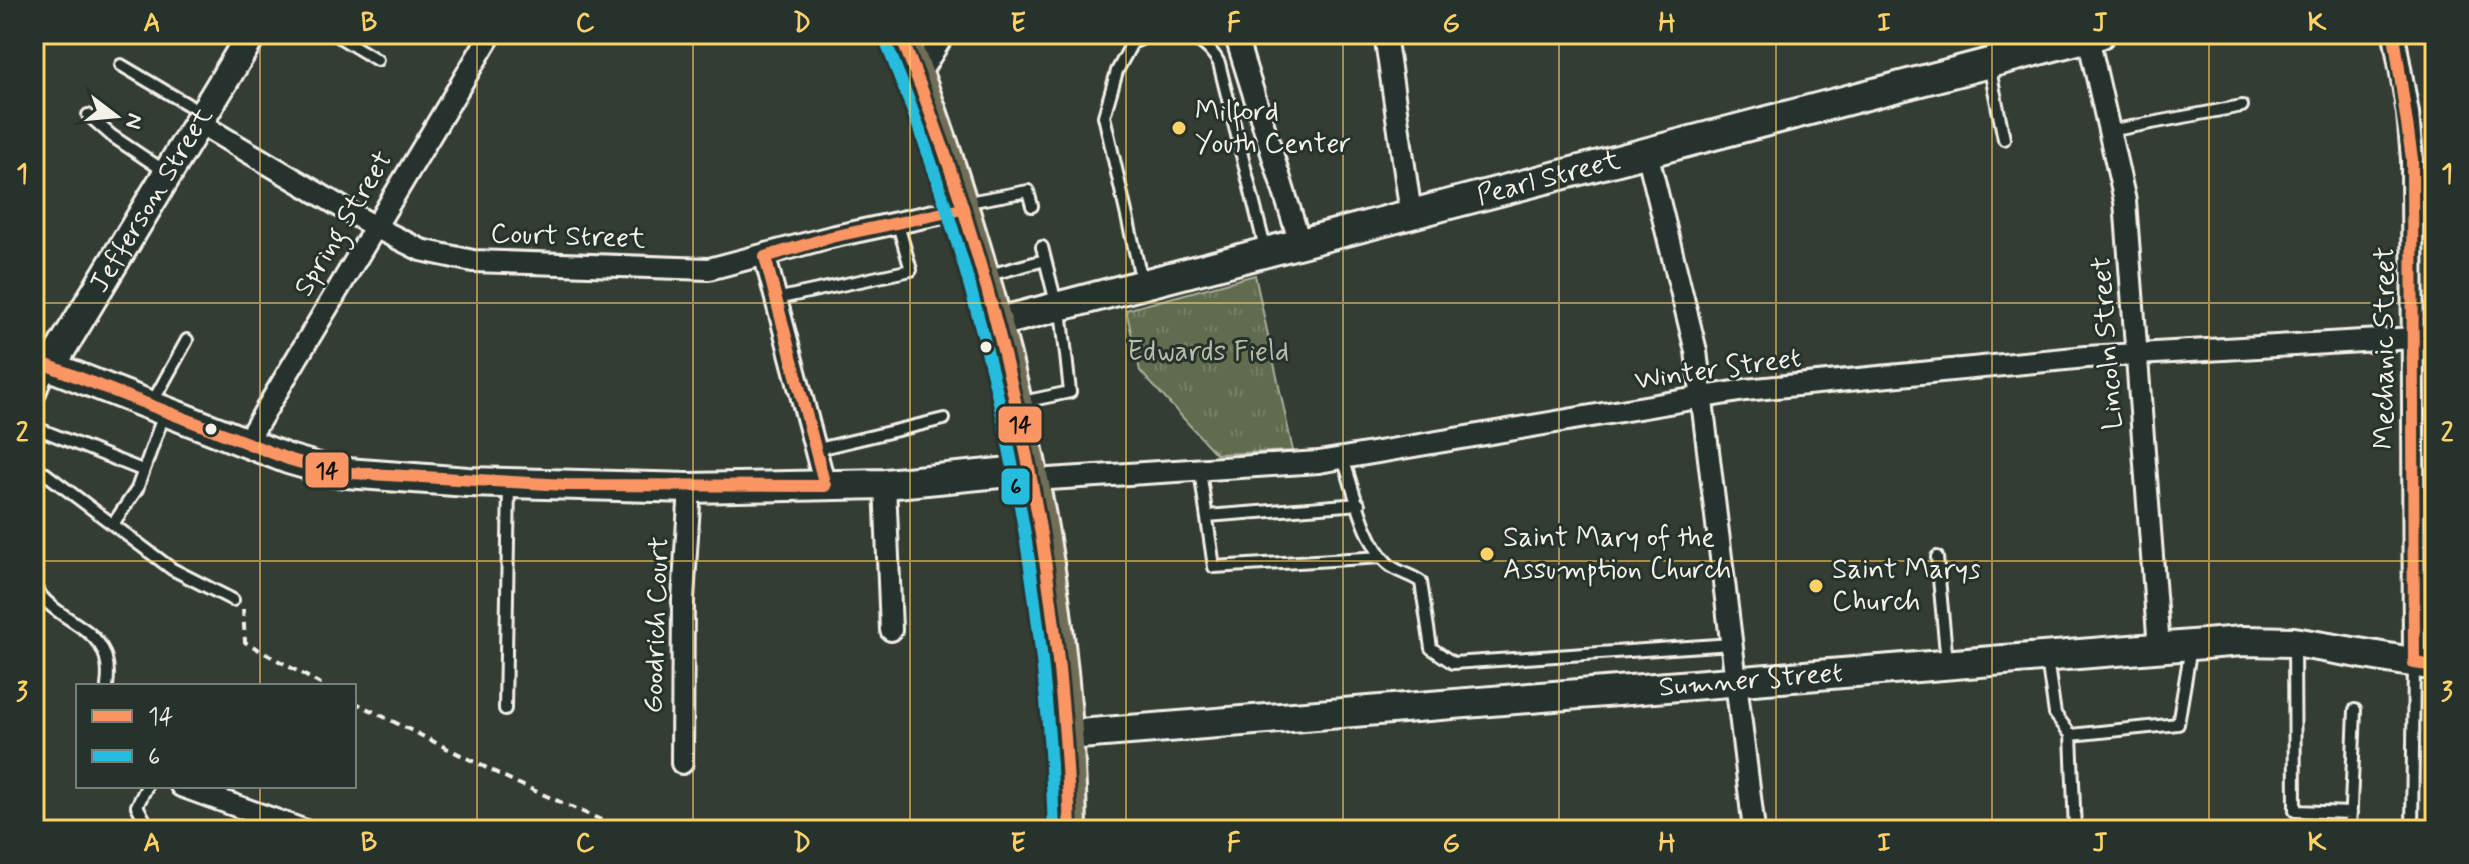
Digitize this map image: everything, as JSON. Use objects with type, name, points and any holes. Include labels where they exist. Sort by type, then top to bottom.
[{"type":"main road","points":[[900,34],[918,76],[982,276],[1032,475],[1054,611],[1067,735],[1070,830]]},
{"type":"street","name":"Jefferson Street","points":[[42,363],[167,174],[252,34]]},
{"type":"street","name":"Spring Street","points":[[246,443],[491,34]]},
{"type":"street","points":[[918,76],[944,34]]},
{"type":"street","points":[[1235,34],[1300,243]]},
{"type":"street","points":[[1385,34],[1411,214]]},
{"type":"street","name":"Mechanic Street","points":[[2394,34],[2408,113],[2412,159],[2413,338],[2424,665]]},
{"type":"street","name":"Pearl Street","points":[[995,323],[2094,36]]},
{"type":"street","name":"Lincoln Street","points":[[2094,36],[2109,131],[2125,201],[2159,648]]},
{"type":"street","name":"Court Street","points":[[201,118],[375,227],[421,250],[473,261],[709,269],[961,206]]},
{"type":"street","points":[[1647,152],[1689,313],[1754,830]]},
{"type":"street","points":[[765,257],[818,449],[825,486]]},
{"type":"street","name":"Winter Street","points":[[1032,475],[1200,471],[1343,459],[1760,389],[2138,354],[2413,338]]},
{"type":"street","points":[[42,363],[246,443],[333,472],[509,483],[690,488],[885,484],[1032,475]]},
{"type":"street","points":[[885,484],[891,630]]},
{"type":"street","name":"Goodrich Court","points":[[682,763],[683,600],[690,488]]},
{"type":"street","name":"Sumner Street","points":[[1067,735],[2191,645],[2294,642],[2424,665]]},
{"type":"street","points":[[187,788],[303,830]]},
{"type":"lane","points":[[334,34],[377,60]]},
{"type":"lane","points":[[1142,284],[1104,116],[1117,71],[1132,43],[1153,34]]},
{"type":"lane","points":[[1171,34],[1195,39],[1212,50],[1219,63],[1266,252]]},
{"type":"lane","points":[[1989,63],[2004,139]]},
{"type":"lane","points":[[121,65],[201,118]]},
{"type":"lane","points":[[2109,131],[2242,106]]},
{"type":"lane","points":[[88,115],[112,136],[167,174]]},
{"type":"lane","points":[[961,206],[1028,191],[1032,206]]},
{"type":"lane","points":[[775,299],[911,270],[897,221]]},
{"type":"lane","points":[[1016,403],[1070,392],[1058,305],[1042,247]]},
{"type":"lane","points":[[982,276],[1045,260]]},
{"type":"lane","points":[[113,524],[133,498],[158,408],[187,340]]},
{"type":"lane","points":[[34,409],[42,363]]},
{"type":"lane","points":[[818,449],[944,419]]},
{"type":"lane","points":[[34,427],[142,470]]},
{"type":"lane","points":[[1343,459],[1382,557],[1394,569],[1421,582],[1431,648],[1453,663],[1732,644]]},
{"type":"lane","points":[[34,465],[172,569],[233,600]]},
{"type":"lane","points":[[1200,471],[1214,567],[1382,557]]},
{"type":"lane","points":[[505,709],[509,483]]},
{"type":"lane","points":[[1207,516],[1359,504]]},
{"type":"lane","points":[[1937,557],[1947,665]]},
{"type":"lane","points":[[34,586],[44,602],[89,631],[104,648],[110,667],[107,684]]},
{"type":"lane","points":[[2294,642],[2295,811],[2351,813]]},
{"type":"lane","points":[[2071,735],[2178,724],[2191,645]]},
{"type":"lane","points":[[2046,657],[2055,714],[2071,735],[2075,830]]},
{"type":"lane","points":[[2412,830],[2424,665]]},
{"type":"lane","points":[[2350,830],[2355,710]]},
{"type":"lane","points":[[146,788],[137,806],[150,830]]},
{"type":"path","points":[[233,600],[244,610],[245,642],[320,684]]},
{"type":"path","points":[[356,703],[517,783],[624,830]]},
{"type":"green space","name":"Edwards Field","points":[[1255,275],[1293,451],[1216,454],[1140,371],[1126,310]]},
{"type":"transit line","name":"14","points":[[900,34],[937,129],[969,226],[997,325],[1020,424],[1054,626],[1070,830]]},
{"type":"transit line","name":"14","points":[[2394,34],[2412,159],[2414,663],[2435,666]]},
{"type":"transit line","name":"6","points":[[885,40],[954,231],[1005,428],[1024,527],[1038,628],[1054,830]]},
{"type":"transit line","name":"14","points":[[34,360],[288,459],[333,472],[566,485],[825,486],[765,257],[831,237],[962,209]]},
{"type":"place","name":"Milford Youth Center","points":[[1179,128]]},
{"type":"place","name":"Saint Mary of the Assumption Church","points":[[1487,554]]},
{"type":"place","name":"Saint Marys Church","points":[[1816,586]]}]
